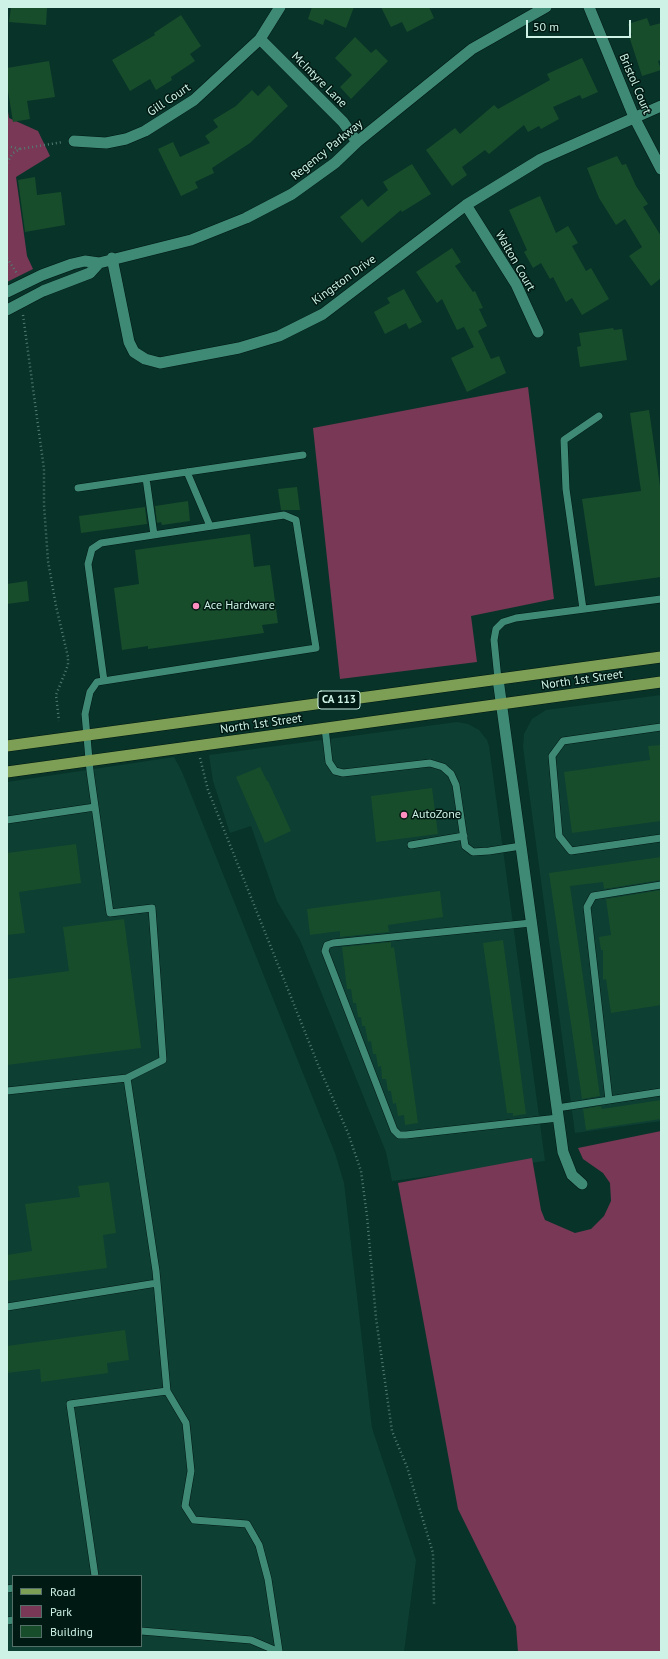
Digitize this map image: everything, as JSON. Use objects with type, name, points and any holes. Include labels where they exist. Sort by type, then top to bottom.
[{"type":"main road","name":"North 1st Street","points":[[7,746],[661,657]]},
{"type":"main road","name":"North 1st Street","points":[[7,772],[661,682]]},
{"type":"street","name":"Gill Court","points":[[74,140],[106,143],[126,138],[145,131],[194,100],[260,39],[280,7]]},
{"type":"street","name":"Regency Parkway","points":[[7,292],[56,269],[85,261],[99,263],[112,258],[191,240],[246,218],[292,194],[335,163],[357,142],[472,49],[546,7]]},
{"type":"street","name":"Bristol Court","points":[[589,7],[634,117],[661,169]]},
{"type":"street","name":"McIntyre Lane","points":[[260,39],[343,122],[357,142]]},
{"type":"street","name":"Kingston Drive","points":[[112,258],[129,342],[134,352],[145,359],[160,363],[239,348],[279,336],[323,314],[466,205],[541,159],[661,106]]},
{"type":"street","name":"Walton Court","points":[[466,205],[516,284],[538,332]]},
{"type":"street","name":"Regency Parkway","points":[[7,310],[43,291],[90,274],[99,263]]},
{"type":"street","points":[[498,679],[563,1152],[572,1175],[582,1184]]},
{"type":"lane","points":[[583,609],[566,489],[564,440],[599,416]]},
{"type":"lane","points":[[78,488],[303,455]]},
{"type":"lane","points":[[187,472],[210,526]]},
{"type":"lane","points":[[146,478],[154,535]]},
{"type":"lane","points":[[7,1091],[127,1078],[163,1060],[152,908],[110,913],[86,735],[85,714],[90,692],[97,682],[104,681],[316,648],[296,520],[284,515],[101,543],[92,549],[88,564],[104,681]]},
{"type":"lane","points":[[498,679],[494,640],[496,629],[503,622],[516,618],[661,599]]},
{"type":"lane","points":[[661,727],[563,741],[552,756],[559,836],[571,851],[661,838]]},
{"type":"lane","points":[[325,728],[329,762],[335,772],[343,773],[430,763],[443,767],[452,774],[456,785],[465,846],[472,852],[521,846]]},
{"type":"lane","points":[[7,820],[95,807]]},
{"type":"lane","points":[[411,845],[464,836]]},
{"type":"lane","points":[[609,1100],[587,907],[593,896],[661,885]]},
{"type":"lane","points":[[531,923],[333,943],[327,945],[325,951],[394,1130],[399,1135],[406,1135],[558,1113],[609,1100],[661,1092]]},
{"type":"lane","points":[[127,1078],[157,1283],[167,1391],[186,1423],[191,1471],[185,1506],[194,1520],[246,1524],[259,1544],[268,1579],[279,1652]]},
{"type":"lane","points":[[7,1307],[157,1283]]},
{"type":"lane","points":[[95,1575],[70,1404],[167,1391]]},
{"type":"lane","points":[[142,1631],[251,1640],[279,1652]]},
{"type":"path","points":[[7,163],[13,153],[20,149],[74,140]]},
{"type":"path","points":[[7,146],[20,149]]},
{"type":"path","points":[[7,258],[18,275]]},
{"type":"path","points":[[23,313],[26,326],[44,469],[44,505],[48,561],[56,606],[68,657],[68,665],[56,695],[59,721]]},
{"type":"path","points":[[197,746],[208,790],[319,1068],[348,1133],[361,1171],[367,1216],[376,1318],[392,1431],[407,1467],[433,1553],[434,1604]]},
{"type":"shaded area","points":[[661,695],[661,1121],[575,1133],[523,747],[524,734],[532,719],[546,710]]},
{"type":"shaded area","points":[[457,722],[468,724],[479,730],[487,740],[489,746],[545,1161],[392,1181],[386,1152],[300,940],[277,901],[251,826],[230,833],[213,781],[209,755]]},
{"type":"shaded area","points":[[174,757],[182,772],[335,1153],[344,1183],[372,1428],[416,1560],[404,1652],[7,1652],[7,782]]},
{"type":"green space","points":[[7,105],[9,118],[38,131],[50,156],[16,177],[27,256],[33,269],[7,282]]},
{"type":"green space","points":[[528,387],[554,599],[471,616],[477,662],[340,679],[313,428]]},
{"type":"green space","points":[[661,1131],[661,1652],[518,1652],[516,1626],[458,1509],[398,1183],[532,1158],[541,1210],[545,1220],[575,1233],[591,1229],[604,1216],[611,1201],[610,1183],[603,1173],[583,1159],[578,1148]]},
{"type":"building","points":[[11,7],[47,7],[46,25],[9,22]]},
{"type":"building","points":[[312,7],[354,7],[346,28],[325,19],[323,25],[308,19]]},
{"type":"building","points":[[381,7],[429,7],[434,18],[407,32],[402,22],[391,27]]},
{"type":"building","points":[[181,15],[201,46],[190,54],[195,61],[171,77],[172,80],[156,90],[150,79],[130,91],[112,60],[155,35],[154,33]]},
{"type":"building","points":[[647,18],[650,26],[661,23],[661,60],[658,61],[661,70],[642,76],[629,36],[632,35],[628,24]]},
{"type":"building","points":[[355,37],[371,53],[376,49],[388,61],[351,99],[340,87],[352,75],[335,58]]},
{"type":"building","points":[[582,58],[598,92],[582,99],[580,95],[553,107],[559,119],[541,129],[539,126],[528,132],[524,125],[489,154],[485,150],[462,167],[467,175],[452,186],[426,150],[455,128],[460,134],[494,105],[498,109],[550,80],[547,74]]},
{"type":"building","points":[[49,61],[55,97],[27,101],[30,119],[13,122],[7,85],[7,68]]},
{"type":"building","points":[[269,85],[288,106],[250,143],[212,168],[214,173],[195,182],[198,188],[181,196],[158,149],[173,142],[180,157],[210,143],[205,136],[218,127],[213,120],[236,106],[252,90],[258,96]]},
{"type":"building","points":[[617,156],[622,165],[626,164],[636,186],[648,204],[643,207],[661,236],[661,278],[651,286],[629,256],[642,247],[625,219],[616,225],[599,198],[587,168]]},
{"type":"building","points":[[412,164],[431,194],[402,212],[401,210],[362,243],[340,217],[362,199],[368,207],[388,190],[383,182]]},
{"type":"building","points":[[35,177],[37,195],[61,192],[65,225],[25,232],[18,180]]},
{"type":"building","points":[[540,196],[556,233],[568,226],[578,243],[572,246],[586,271],[591,268],[609,299],[582,315],[572,298],[566,302],[553,277],[550,279],[541,263],[533,268],[524,252],[527,250],[509,210]]},
{"type":"building","points":[[452,248],[461,262],[455,266],[473,292],[475,291],[483,308],[479,309],[487,326],[478,331],[491,359],[499,356],[506,373],[467,392],[451,358],[474,347],[464,327],[457,330],[442,299],[437,303],[416,272]]},
{"type":"building","points":[[404,289],[422,322],[409,329],[406,323],[385,334],[374,312],[390,303],[387,298]]},
{"type":"building","points":[[613,328],[614,330],[622,329],[627,360],[580,367],[577,347],[581,346],[579,333]]},
{"type":"building","points":[[649,410],[661,493],[661,577],[595,586],[582,499],[641,491],[630,413]]},
{"type":"building","points":[[297,487],[300,510],[281,510],[278,489]]},
{"type":"building","points":[[188,501],[190,521],[162,525],[161,522],[157,523],[155,506]]},
{"type":"building","points":[[145,507],[147,524],[81,533],[79,516]]},
{"type":"building","name":"Ace Hardware","points":[[250,534],[254,567],[270,565],[278,623],[262,625],[264,633],[148,649],[148,646],[122,650],[114,588],[139,584],[135,550]]},
{"type":"building","points":[[27,581],[29,601],[7,604],[7,584]]},
{"type":"building","points":[[661,745],[661,821],[572,833],[564,772],[650,760],[648,746]]},
{"type":"building","points":[[260,767],[291,831],[265,843],[236,777]]},
{"type":"building","name":"AutoZone","points":[[432,788],[438,834],[376,842],[371,796]]},
{"type":"building","points":[[76,844],[81,883],[19,892],[25,933],[7,935],[7,853]]},
{"type":"building","points":[[661,857],[661,880],[604,889],[603,882],[570,886],[600,1096],[582,1099],[549,873]]},
{"type":"building","points":[[661,890],[661,1005],[611,1013],[606,979],[603,980],[603,950],[601,950],[599,937],[611,935],[606,899]]},
{"type":"building","points":[[440,891],[443,917],[388,925],[389,932],[340,937],[340,931],[310,935],[307,909]]},
{"type":"building","points":[[124,919],[141,1048],[7,1065],[7,979],[69,971],[63,927]]},
{"type":"building","points":[[503,940],[526,1114],[513,1116],[513,1113],[507,1113],[483,943]]},
{"type":"building","points":[[391,942],[391,948],[394,947],[418,1123],[405,1125],[404,1115],[398,1116],[396,1103],[393,1104],[391,1091],[388,1091],[386,1079],[382,1079],[381,1066],[378,1067],[376,1054],[373,1054],[371,1041],[368,1042],[365,1026],[362,1026],[361,1017],[358,1017],[356,1003],[353,1003],[351,989],[347,989],[342,947]]},
{"type":"building","points":[[661,1100],[661,1119],[586,1130],[583,1109],[601,1106],[602,1109]]},
{"type":"building","points":[[109,1182],[116,1233],[103,1235],[107,1268],[7,1281],[7,1255],[32,1251],[25,1204],[80,1197],[78,1186]]},
{"type":"building","points":[[125,1330],[129,1360],[107,1363],[108,1373],[41,1382],[40,1369],[7,1373],[7,1346]]},
{"type":"place","name":"Ace Hardware","points":[[196,606]]},
{"type":"place","name":"AutoZone","points":[[404,815]]}]
